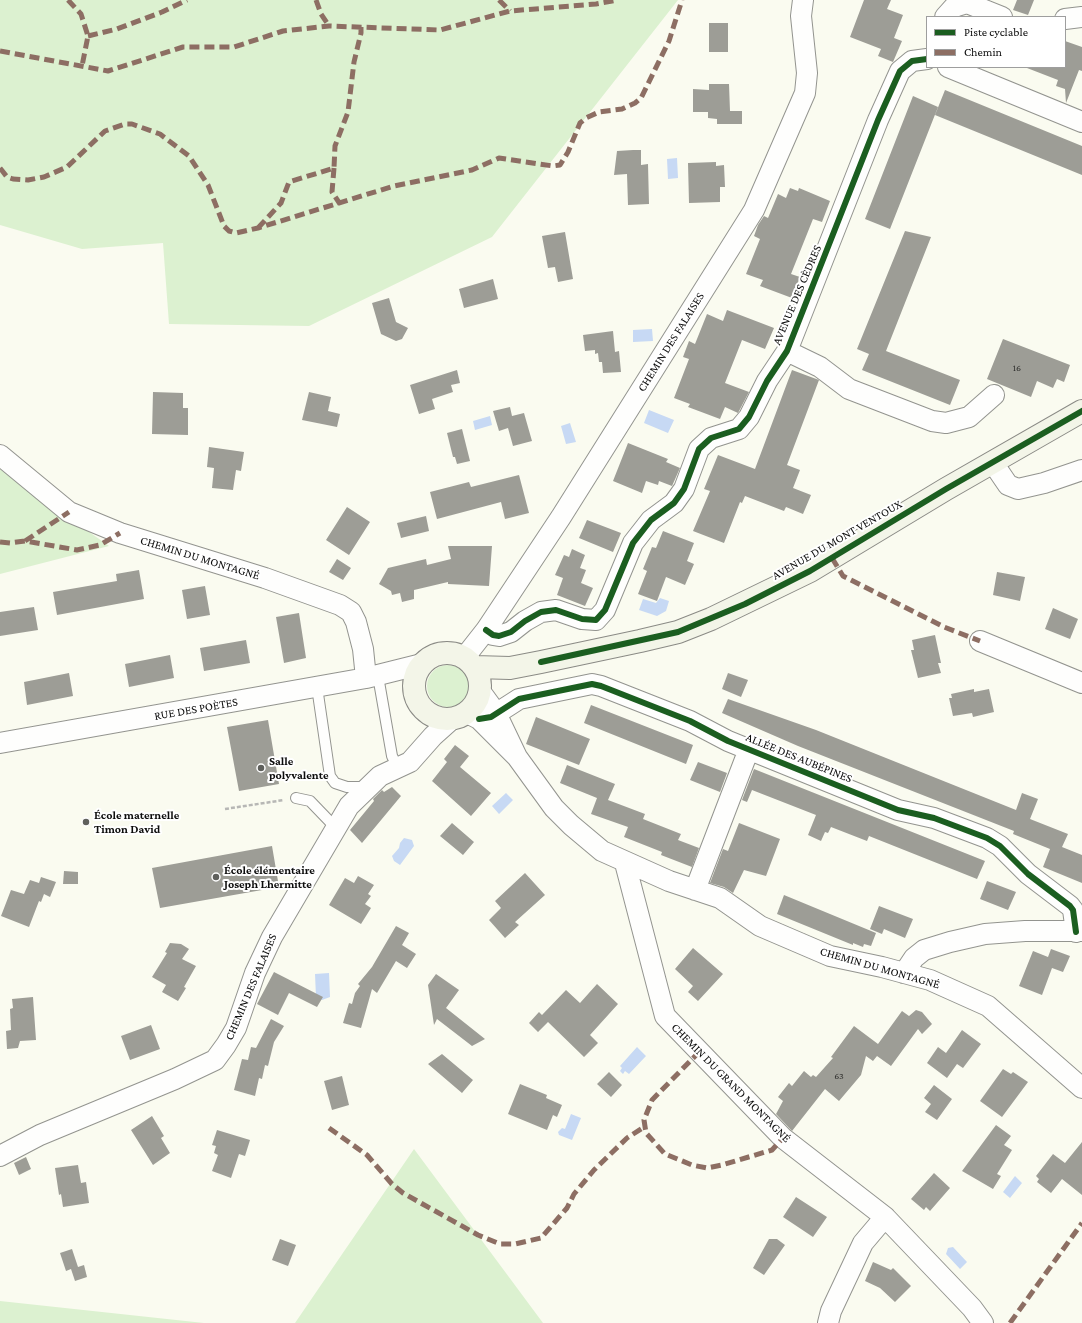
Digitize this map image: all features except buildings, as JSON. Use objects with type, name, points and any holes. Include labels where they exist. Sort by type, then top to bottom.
[{"type":"street","name":"CHEMIN DES FALAISES","points":[[475,674],[486,630],[561,517],[754,210],[805,93],[807,73],[801,16],[803,0]]},
{"type":"street","points":[[946,16],[954,7],[967,3],[1000,16]]},
{"type":"street","points":[[1066,19],[1082,17]]},
{"type":"street","name":"AVENUE DES CÈDRES","points":[[486,630],[493,635],[499,636],[510,632],[541,612],[556,610],[582,619],[596,620],[605,610],[633,543],[651,520],[674,503],[684,489],[699,449],[711,438],[738,429],[749,417],[767,381],[787,351],[878,120],[900,71],[912,61],[926,59]]},
{"type":"street","points":[[950,68],[1082,122]]},
{"type":"street","points":[[787,351],[820,367],[849,389],[932,421],[946,423],[969,417],[994,395]]},
{"type":"street","name":"AVENUE DU MONT VENTOUX","points":[[475,674],[640,641],[678,632],[711,619],[810,571],[946,489],[1082,411]]},
{"type":"street","name":"CHEMIN DU MONTAGNÉ","points":[[0,455],[70,512],[120,534],[271,580],[340,605],[351,612],[356,622],[363,649],[378,676]]},
{"type":"street","points":[[993,463],[1008,485],[1018,489],[1044,483],[1082,470]]},
{"type":"street","points":[[980,641],[1082,683]]},
{"type":"street","points":[[438,654],[456,654],[475,674],[476,703],[460,719],[419,704],[414,689],[418,672],[438,654]]},
{"type":"street","name":"RUE DES POÈTES","points":[[0,743],[378,676],[418,672]]},
{"type":"street","name":"ALLÉE DES AUBÉPINES","points":[[460,719],[519,698],[596,684],[690,721],[728,741],[898,810],[934,818],[987,838],[1000,846],[1028,874],[1074,910],[1079,932]]},
{"type":"street","name":"CHEMIN DES FALAISES","points":[[0,1156],[40,1135],[215,1060],[236,1028],[255,973],[272,937],[349,806],[380,776],[410,762],[460,719]]},
{"type":"street","name":"CHEMIN DU MONTAGNÉ","points":[[460,719],[517,757],[554,808],[571,825],[602,851],[626,863],[695,890],[720,898],[760,926],[830,956],[930,980],[988,1006],[1082,1088]]},
{"type":"street","points":[[695,890],[749,749]]},
{"type":"street","name":"CHEMIN DU GRAND MONTAGNÉ","points":[[626,863],[665,1016],[783,1138],[885,1217],[972,1308],[984,1323]]},
{"type":"street","points":[[904,973],[914,958],[924,950],[950,942],[985,934],[1025,931],[1079,932]]},
{"type":"street","points":[[828,1323],[831,1311],[863,1243],[885,1217]]},
{"type":"lane","points":[[378,676],[392,756],[398,768]]},
{"type":"lane","points":[[317,687],[330,776],[335,783],[346,787],[367,787]]},
{"type":"lane","points":[[296,798],[310,801],[336,828]]},
{"type":"path","points":[[225,808],[296,798]]},
{"type":"green space","points":[[0,0],[678,0],[492,237],[309,326],[169,324],[163,243],[82,249],[0,225]]},
{"type":"green space","points":[[0,469],[109,546],[0,574]]},
{"type":"green space","points":[[444,665],[452,665],[463,671],[469,682],[469,690],[463,701],[452,707],[444,707],[433,701],[427,690],[427,682],[433,671]]},
{"type":"green space","points":[[414,1149],[543,1323],[295,1323]]},
{"type":"green space","points":[[0,1301],[204,1323],[0,1323]]},
{"type":"water","points":[[677,158],[678,178],[668,179],[667,159]]},
{"type":"water","points":[[652,329],[653,341],[633,342],[633,330]]},
{"type":"water","points":[[649,410],[674,420],[668,433],[644,423]]},
{"type":"water","points":[[490,416],[492,425],[475,430],[473,421]]},
{"type":"water","points":[[570,423],[576,442],[566,444],[561,426]]},
{"type":"water","points":[[660,598],[669,601],[666,611],[657,616],[639,610],[643,599],[656,603]]},
{"type":"water","points":[[506,793],[513,800],[499,814],[492,806]]},
{"type":"water","points":[[404,838],[412,840],[414,846],[400,865],[394,861],[392,856],[399,848],[400,843]]},
{"type":"water","points":[[329,973],[330,997],[322,1000],[316,997],[315,974]]},
{"type":"water","points":[[637,1047],[646,1056],[629,1074],[625,1071],[623,1074],[620,1071],[622,1068],[620,1066]]},
{"type":"water","points":[[571,1114],[581,1118],[572,1140],[559,1135],[558,1132],[562,1128],[565,1129]]},
{"type":"water","points":[[1015,1176],[1022,1183],[1010,1198],[1003,1192]]},
{"type":"water","points":[[953,1247],[967,1262],[960,1269],[946,1254],[948,1248]]},
{"type":"marked path","points":[[68,0],[81,14],[88,36],[82,66]]},
{"type":"marked path","points":[[88,36],[117,29],[162,12],[187,0]]},
{"type":"marked path","points":[[316,0],[321,14],[329,26]]},
{"type":"marked path","points":[[499,0],[510,11]]},
{"type":"marked path","points":[[0,51],[108,71],[183,47],[234,47],[283,31],[329,26],[440,30],[510,11],[596,4],[618,0]]},
{"type":"marked path","points":[[0,168],[7,177],[13,179],[28,180],[44,177],[67,167],[105,131],[125,124],[132,124],[160,134],[189,156],[208,185],[224,226],[229,231],[236,233],[258,228],[394,186],[472,170],[499,158],[553,166],[560,165],[568,152],[580,123],[586,118],[599,112],[622,109],[635,103],[641,98],[669,41],[682,0]]},
{"type":"marked path","points":[[258,228],[281,203],[289,182],[334,168],[335,146],[348,112],[354,62],[361,27]]},
{"type":"marked path","points":[[334,168],[332,192],[340,204]]},
{"type":"marked path","points":[[25,541],[69,512]]},
{"type":"marked path","points":[[0,542],[10,543],[25,541],[77,550],[100,545],[120,533]]},
{"type":"marked path","points":[[832,558],[843,576],[944,627],[980,641]]},
{"type":"marked path","points":[[700,1051],[652,1100],[644,1120],[646,1133],[665,1154],[692,1165],[707,1168],[772,1150],[783,1138]]},
{"type":"marked path","points":[[329,1128],[367,1155],[392,1184],[403,1193],[478,1235],[500,1244],[515,1244],[541,1238],[567,1208],[574,1194],[594,1170],[627,1138],[644,1127]]},
{"type":"marked path","points":[[1010,1323],[1082,1223]]},
{"type":"cycle path","points":[[486,630],[493,635],[499,636],[511,632],[525,621],[541,612],[556,610],[582,619],[596,620],[605,610],[633,543],[651,520],[674,503],[684,489],[699,449],[711,438],[739,429],[749,417],[767,381],[787,351],[878,120],[900,71],[912,61],[926,59]]},
{"type":"cycle path","points":[[541,662],[678,632],[745,604],[810,571],[946,489],[1082,411]]},
{"type":"cycle path","points":[[479,719],[491,717],[519,699],[592,684],[601,686],[690,721],[728,741],[898,810],[934,818],[987,838],[1000,846],[1028,874],[1070,906],[1073,910],[1076,932]]},
{"type":"place","name":"Salle polyvalente","points":[[261,768]]},
{"type":"place","name":"École maternelle Timon David","points":[[86,822]]},
{"type":"place","name":"École élémentaire Joseph Lhermitte","points":[[216,877]]}]
